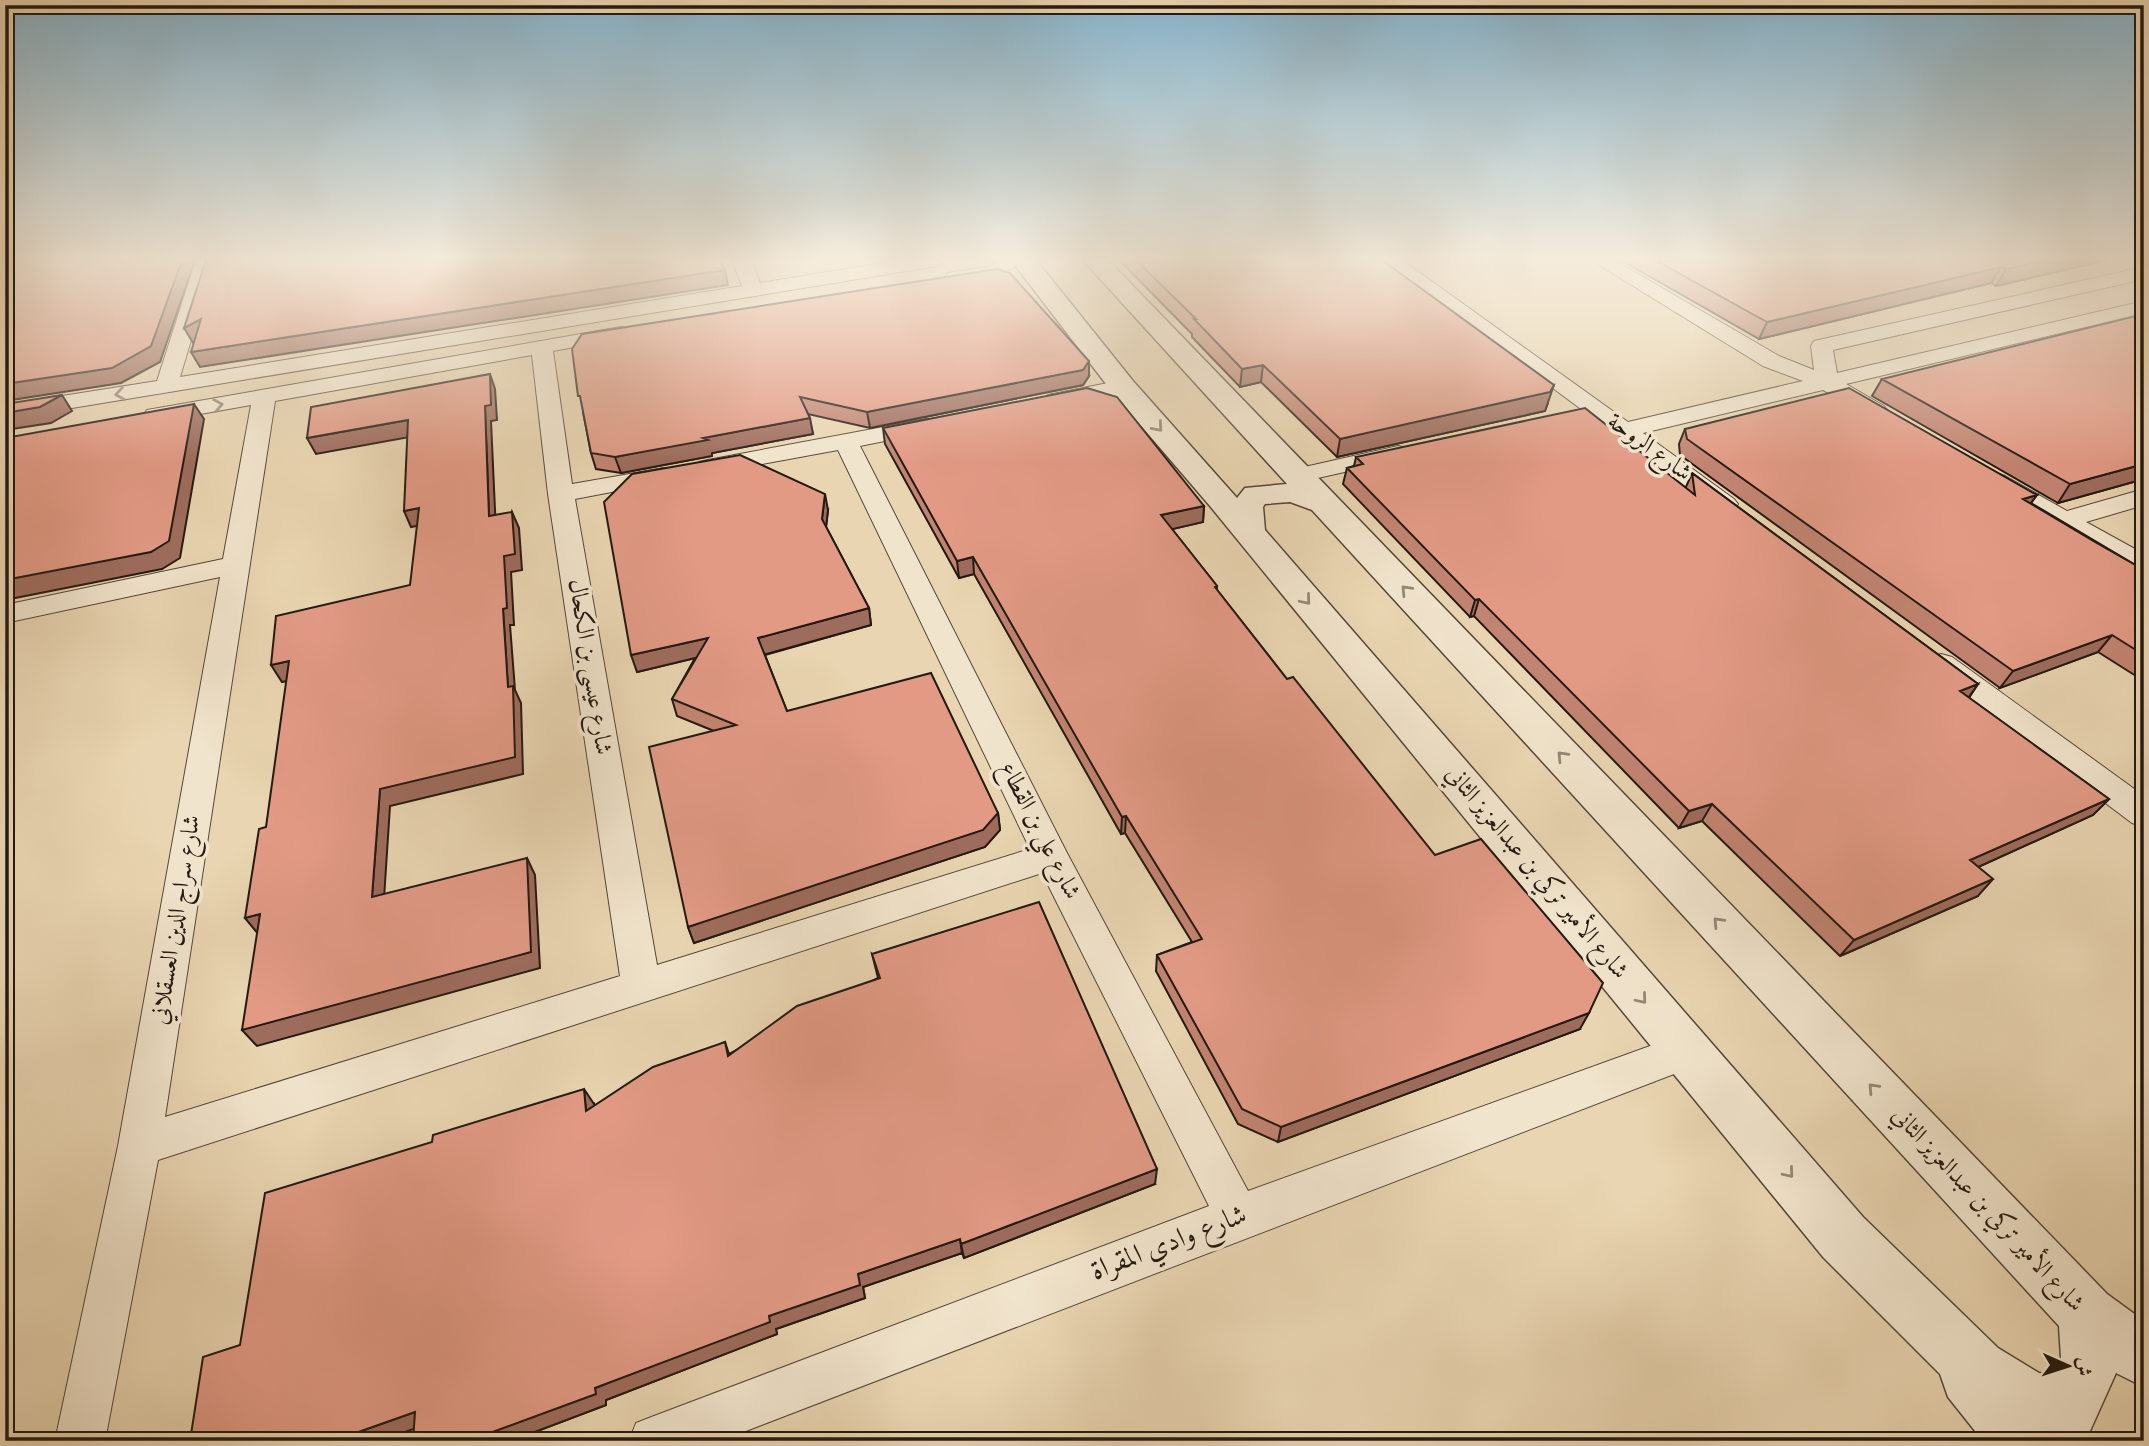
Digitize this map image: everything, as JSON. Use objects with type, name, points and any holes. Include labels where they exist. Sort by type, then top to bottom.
[{"type":"street","points":[[166,386],[185,327]]},
{"type":"street","points":[[5,412],[520,327]]},
{"type":"street","name":"شارع الأمير تركي بن عبدالعزيز الثاني","points":[[1076,327],[1123,387],[1249,532],[1843,1237],[1977,1369],[2029,1401],[2068,1409],[2091,1361],[2087,1314],[1159,327]]},
{"type":"street","name":"شارع الروحة","points":[[1482,327],[1749,522]]},
{"type":"street","points":[[1714,327],[1771,361],[1827,383],[1898,424]]},
{"type":"street","points":[[1827,383],[1822,346],[1902,327]]},
{"type":"street","points":[[1626,430],[2059,327]]},
{"type":"street","points":[[128,420],[639,330]]},
{"type":"street","name":"شارع عيسى بن الكحال","points":[[542,347],[561,494],[641,986]]},
{"type":"street","points":[[1031,405],[1123,387]]},
{"type":"street","name":"شارع سراج الدين العسقلاني","points":[[80,1441],[139,1146],[264,397]]},
{"type":"street","points":[[1567,415],[1594,409]]},
{"type":"street","points":[[561,494],[952,421]]},
{"type":"street","name":"شارع علي بن القطاع","points":[[846,442],[1051,856],[1238,1217]]},
{"type":"street","points":[[1197,471],[1231,484],[1253,484],[1265,477],[1276,459],[1301,477],[1420,448]]},
{"type":"street","points":[[1980,472],[2144,566]]},
{"type":"street","points":[[1249,532],[1247,506],[1256,495],[1293,493],[1301,477]]},
{"type":"street","points":[[2063,520],[2144,497]]},
{"type":"street","points":[[5,614],[236,565]]},
{"type":"street","points":[[1917,646],[2139,805]]},
{"type":"street","points":[[139,1146],[1051,856]]},
{"type":"street","name":"شارع وادي المقراة","points":[[654,1441],[1238,1217],[1686,1051]]},
{"type":"street","points":[[1843,1237],[2000,1410],[2017,1441]]},
{"type":"street","points":[[2087,1314],[2144,1358]]},
{"type":"building","points":[[5,327],[158,327],[151,346],[112,368],[5,384]]},
{"type":"building","points":[[198,327],[351,327],[191,352]]},
{"type":"building","points":[[624,327],[1059,327],[1089,361],[1083,370],[867,412],[800,397],[810,418],[615,457],[591,453],[578,396],[572,349],[582,334]]},
{"type":"building","points":[[1202,327],[1475,327],[1554,385],[1550,392],[1340,439],[1263,365],[1242,369]]},
{"type":"building","points":[[2090,327],[2144,327],[2144,464],[2070,484],[1882,379]]},
{"type":"building","points":[[490,374],[491,405],[485,406],[489,516],[512,512],[515,554],[504,556],[507,608],[503,609],[508,687],[513,686],[515,757],[380,789],[372,897],[527,858],[531,952],[242,1030],[260,914],[245,918],[259,829],[266,827],[289,661],[271,665],[276,616],[410,585],[419,508],[404,511],[408,420],[307,438],[311,407]]},
{"type":"building","points":[[1087,388],[1117,397],[1204,506],[1161,515],[1287,679],[1293,677],[1435,855],[1481,839],[1603,983],[1589,1013],[1281,1127],[1242,1109],[1157,955],[1202,939],[1126,816],[1122,817],[973,557],[957,561],[883,428]]},
{"type":"building","points":[[1849,388],[2037,495],[2023,499],[2144,570],[2144,655],[2112,635],[2013,671],[1687,439],[1685,429]]},
{"type":"building","points":[[62,395],[40,407],[5,413],[5,404]]},
{"type":"building","points":[[194,404],[169,541],[151,552],[5,580],[5,438]]},
{"type":"building","points":[[1585,408],[1695,495],[1692,473],[1978,684],[1960,691],[2109,799],[1970,860],[1993,879],[1854,940],[1712,804],[1689,811],[1479,599],[1475,600],[1347,468],[1363,464],[1356,457]]},
{"type":"building","points":[[740,455],[825,494],[822,519],[869,608],[758,638],[787,711],[931,673],[998,813],[983,830],[688,927],[649,747],[736,725],[672,699],[708,638],[631,655],[604,502],[632,474]]},
{"type":"building","points":[[1039,902],[1157,1169],[961,1244],[960,1239],[858,1274],[860,1285],[769,1316],[770,1322],[595,1388],[596,1394],[468,1441],[413,1441],[415,1412],[333,1441],[190,1441],[203,1357],[240,1345],[265,1193],[432,1142],[433,1135],[584,1089],[586,1111],[653,1067],[725,1042],[728,1056],[797,1006],[880,978],[872,954]]}]
